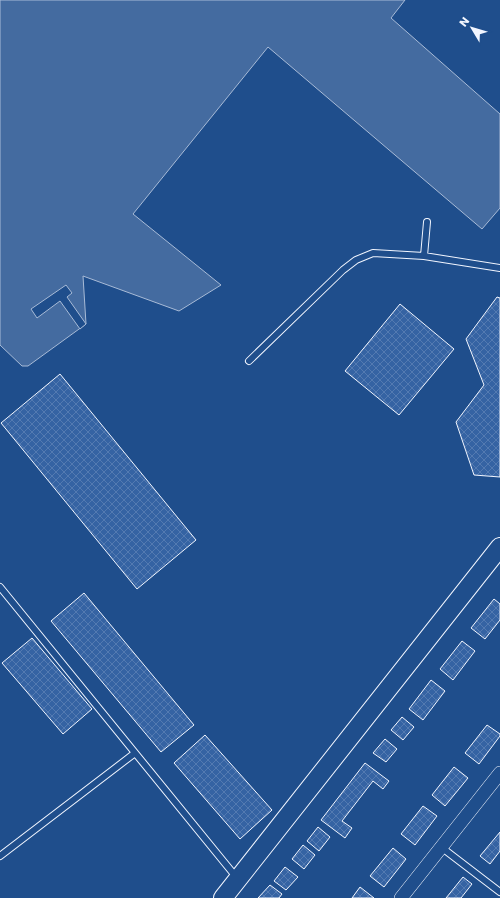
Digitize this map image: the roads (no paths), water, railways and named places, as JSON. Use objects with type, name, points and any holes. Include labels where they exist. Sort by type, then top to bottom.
[{"type":"street","points":[[224,898],[500,547]]},
{"type":"street","points":[[401,898],[500,773]]},
{"type":"lane","points":[[424,256],[427,222]]},
{"type":"lane","points":[[249,361],[343,270],[356,260],[373,253],[424,256],[500,268]]},
{"type":"lane","points":[[0,587],[238,879]]},
{"type":"lane","points":[[0,856],[135,753]]},
{"type":"lane","points":[[441,847],[500,892]]},
{"type":"water","points":[[0,0],[405,0],[391,18],[500,114],[500,208],[482,229],[268,47],[133,214],[221,285],[179,311],[83,276],[86,324],[28,366],[22,366],[0,345]]}]
